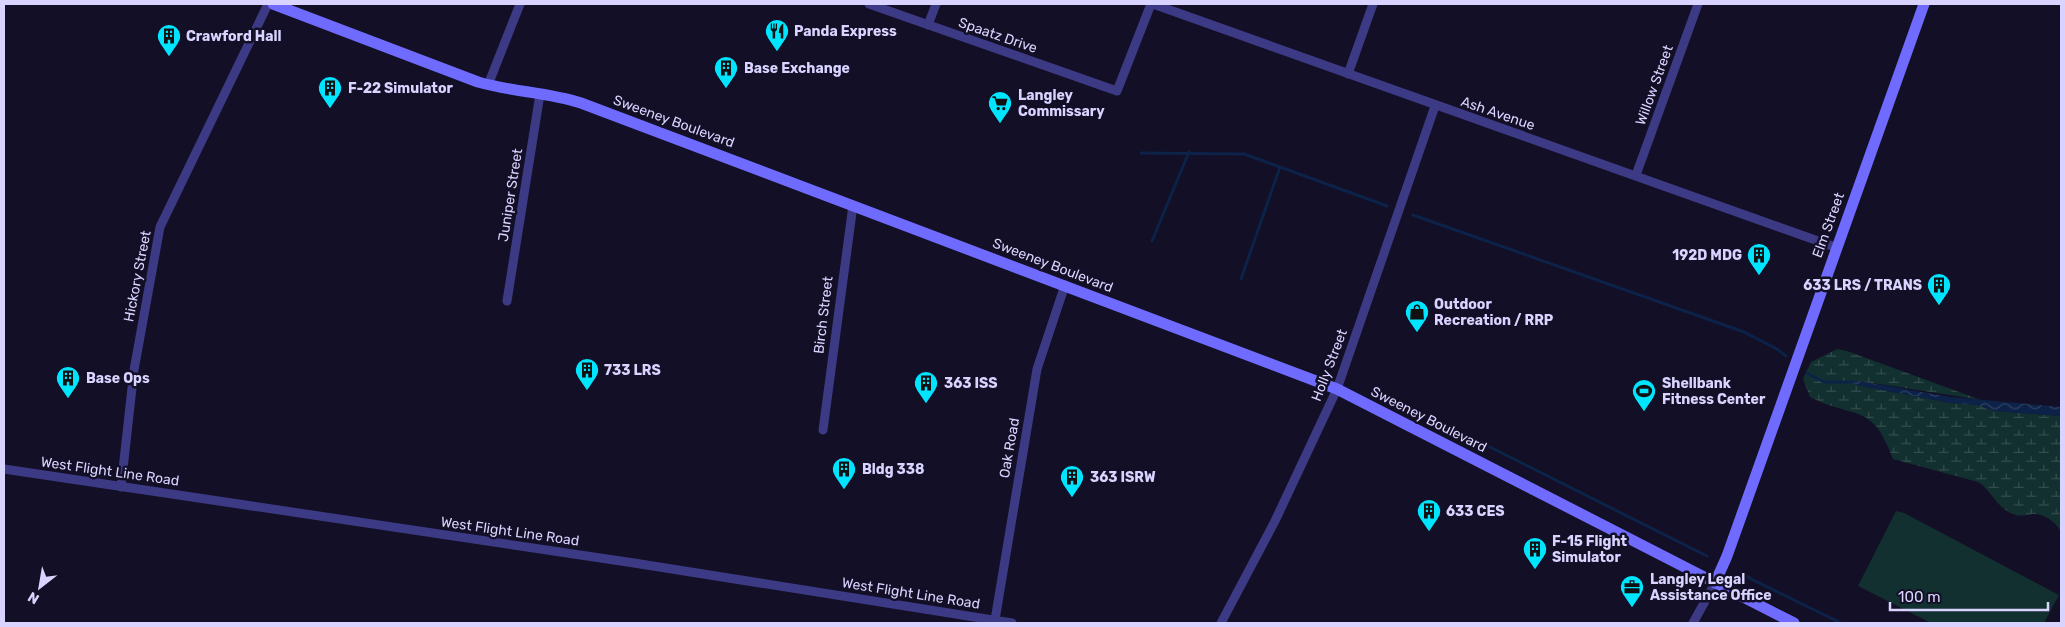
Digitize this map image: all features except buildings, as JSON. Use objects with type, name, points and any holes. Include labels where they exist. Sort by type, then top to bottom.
[{"type":"main road","name":"Sweeney Boulevard","points":[[273,4],[488,85],[581,103],[1337,389],[1794,623]]},
{"type":"main road","name":"Elm Street","points":[[1715,582],[1727,556],[1835,248],[1924,4]]},
{"type":"street","name":"Hickory Street","points":[[121,487],[134,370],[160,227],[268,4]]},
{"type":"street","points":[[488,85],[520,4]]},
{"type":"street","name":"Spaatz Drive","points":[[870,4],[1118,91],[1152,4]]},
{"type":"street","points":[[928,25],[936,4]]},
{"type":"street","name":"Ash Avenue","points":[[1152,4],[1435,106],[1636,175],[1835,248]]},
{"type":"street","points":[[1348,74],[1373,4]]},
{"type":"street","name":"Willow Street","points":[[1636,175],[1698,4]]},
{"type":"street","name":"Juniper Street","points":[[507,301],[540,94]]},
{"type":"street","name":"Holly Street","points":[[1221,623],[1275,521],[1337,389],[1435,106]]},
{"type":"street","name":"Birch Street","points":[[823,430],[852,205]]},
{"type":"street","name":"Oak Road","points":[[995,620],[1037,369],[1065,285]]},
{"type":"street","name":"West Flight Line Road","points":[[4,469],[634,563],[1012,623]]},
{"type":"street","name":"Elm Street","points":[[1693,623],[1715,582]]},
{"type":"green space","points":[[1837,349],[1981,400],[1873,383],[1850,382],[1865,387],[1951,403],[1978,405],[1995,411],[2061,416],[2061,532],[2053,522],[2041,515],[2023,516],[2007,511],[1978,482],[1893,459],[1878,428],[1869,420],[1810,397],[1803,379],[1811,362]]},
{"type":"green space","points":[[1896,511],[1904,513],[2059,595],[2044,623],[1931,623],[1858,586]]},
{"type":"water","points":[[1859,381],[1950,397],[2061,407],[2061,416],[1995,411],[1978,405],[1951,403],[1865,387],[1848,382]]},
{"type":"waterway","points":[[1152,241],[1189,152]]},
{"type":"waterway","points":[[1141,153],[1244,154],[1387,206]]},
{"type":"waterway","points":[[1241,279],[1280,167]]},
{"type":"waterway","points":[[1413,215],[1744,332],[1777,349],[1786,356]]},
{"type":"waterway","points":[[1807,373],[1824,382],[1852,382]]},
{"type":"waterway","points":[[1418,411],[1707,556]]},
{"type":"waterway","points":[[1741,572],[1751,579],[1841,623]]},
{"type":"place","name":"Panda Express","points":[[777,52]]},
{"type":"place","name":"Crawford Hall","points":[[169,57]]},
{"type":"place","name":"Base Exchange","points":[[726,89]]},
{"type":"place","name":"F-22 Simulator","points":[[330,109]]},
{"type":"place","name":"Langley Commissary","points":[[1000,124]]},
{"type":"place","name":"192D MDG","points":[[1759,276]]},
{"type":"place","name":"633 LRS / TRANS","points":[[1939,306]]},
{"type":"place","name":"Outdoor Recreation / RRP","points":[[1417,333]]},
{"type":"place","name":"733 LRS","points":[[587,391]]},
{"type":"place","name":"Base Ops","points":[[68,399]]},
{"type":"place","name":"363 ISS","points":[[926,404]]},
{"type":"place","name":"Shellbank Fitness Center","points":[[1644,412]]},
{"type":"place","name":"Bldg 338","points":[[844,490]]},
{"type":"place","name":"363 ISRW","points":[[1072,498]]},
{"type":"place","name":"633 CES","points":[[1429,532]]},
{"type":"place","name":"F-15 Flight Simulator","points":[[1535,570]]},
{"type":"place","name":"Langley Legal Assistance Office","points":[[1632,608]]}]
